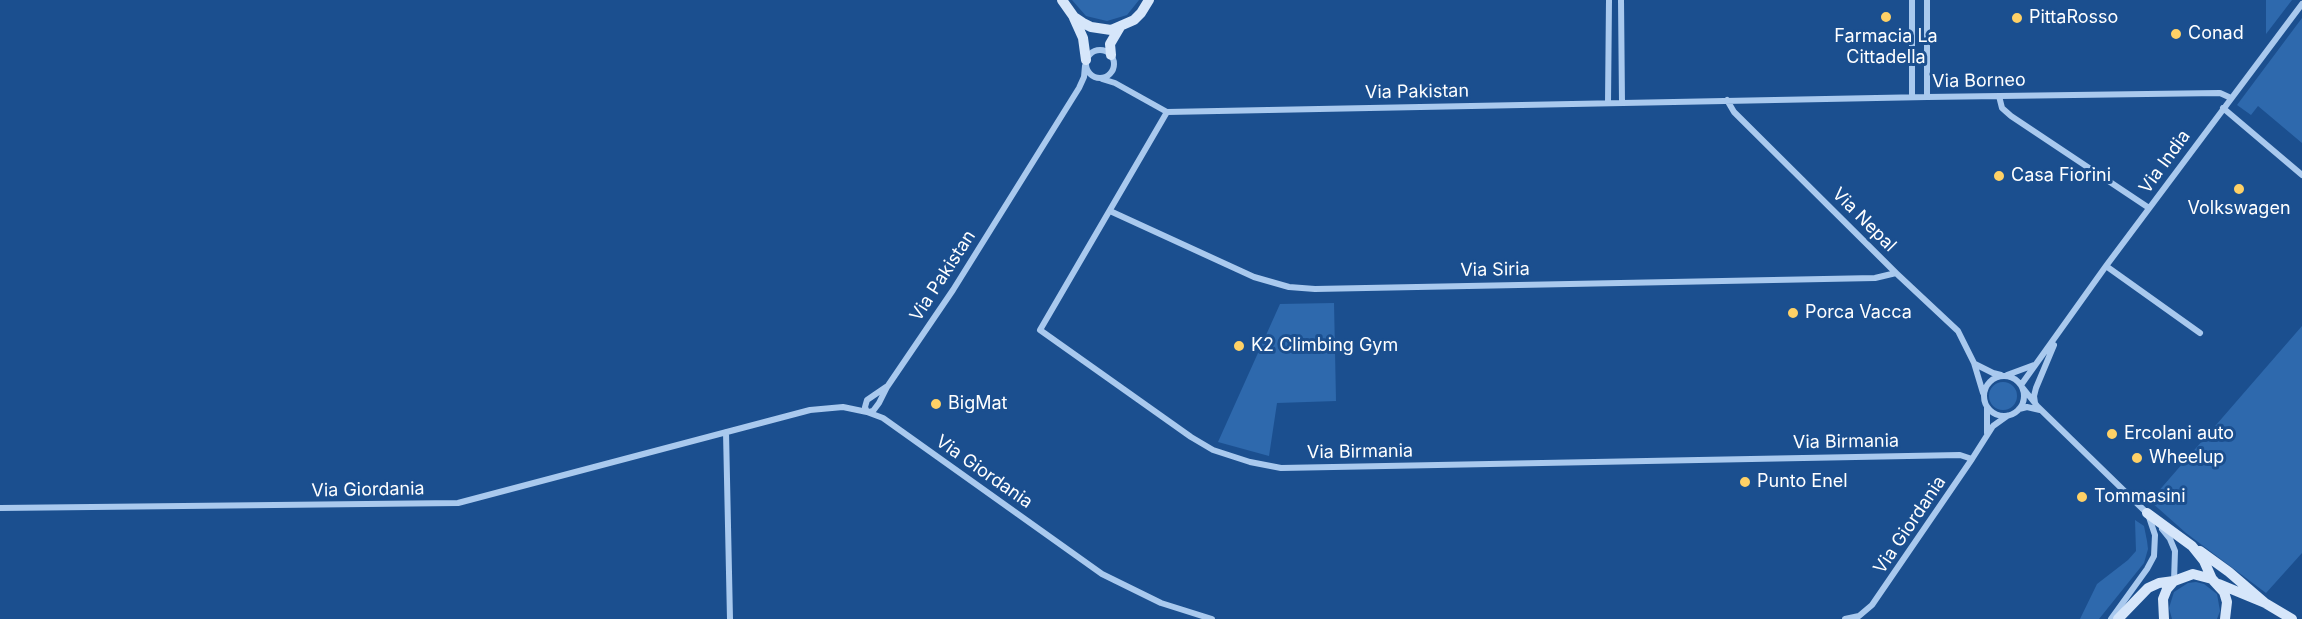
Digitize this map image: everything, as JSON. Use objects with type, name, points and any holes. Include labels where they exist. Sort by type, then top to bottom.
[{"type":"main road","points":[[1062,0],[1074,17],[1082,35],[1085,63]]},
{"type":"main road","points":[[1141,13],[1149,0]]},
{"type":"main road","points":[[1074,17],[1091,27],[1111,30],[1120,27],[1160,0]]},
{"type":"main road","points":[[1111,55],[1110,44],[1120,27]]},
{"type":"main road","points":[[2147,513],[2211,558],[2265,603]]},
{"type":"main road","points":[[2192,546],[2223,592],[2227,602],[2225,619]]},
{"type":"main road","points":[[2118,619],[2148,588],[2193,574],[2203,575],[2265,603],[2292,619]]},
{"type":"main road","points":[[2164,619],[2163,599],[2167,589],[2174,581]]},
{"type":"street","points":[[1608,103],[1609,0]]},
{"type":"street","points":[[1621,0],[1623,102]]},
{"type":"street","points":[[1912,0],[1912,97]]},
{"type":"street","points":[[1927,0],[1927,97]]},
{"type":"street","name":"Via India","points":[[2022,386],[2106,266],[2301,2]]},
{"type":"street","points":[[1115,83],[1111,55],[1103,50],[1094,51],[1085,63],[1089,75],[1115,83],[1167,112]]},
{"type":"street","name":"Via Pakistan","points":[[867,412],[873,411],[879,403],[887,387],[948,298],[1079,88],[1084,77],[1085,63]]},
{"type":"street","points":[[1079,88],[1086,82],[1112,73]]},
{"type":"street","name":"Via Borneo","points":[[1727,100],[2220,93],[2231,98]]},
{"type":"street","points":[[1999,96],[2005,112],[2150,208]]},
{"type":"street","name":"Via Pakistan","points":[[1167,112],[1727,100]]},
{"type":"street","name":"Via Nepal","points":[[1727,100],[1734,112],[1896,273],[1958,331],[1974,363],[1986,407]]},
{"type":"street","points":[[2223,108],[2302,175]]},
{"type":"street","name":"Via Birmania","points":[[1167,112],[1040,330],[1191,437],[1213,450],[1250,462],[1281,468],[1960,455],[1972,459]]},
{"type":"street","name":"Via Siria","points":[[1110,211],[1254,277],[1289,287],[1315,289],[1875,278],[1896,273]]},
{"type":"street","points":[[2106,266],[2200,333]]},
{"type":"street","name":"Via India","points":[[2035,403],[2036,388],[2060,334]]},
{"type":"street","points":[[1974,363],[1993,373],[2018,381],[2040,410],[2147,513],[2173,545],[2174,581]]},
{"type":"street","points":[[1983,393],[1992,379],[2037,363]]},
{"type":"street","points":[[2019,409],[2024,399],[2022,386]]},
{"type":"street","name":"Via Pakistan","points":[[851,408],[860,406],[887,387]]},
{"type":"street","points":[[867,400],[865,407],[867,412]]},
{"type":"street","points":[[879,403],[883,418]]},
{"type":"street","name":"Via Giordania","points":[[0,508],[458,503],[810,410],[830,407],[851,408],[883,418],[1102,574],[1161,603],[1212,619]]},
{"type":"street","points":[[1986,407],[1995,414],[2007,416],[2027,407],[2040,410]]},
{"type":"street","points":[[1986,407],[1987,434]]},
{"type":"street","name":"Via Giordania","points":[[1845,619],[1859,615],[1872,605],[1992,426],[2007,416]]},
{"type":"street","points":[[726,432],[730,619]]},
{"type":"street","points":[[2111,619],[2154,556],[2155,535],[2147,513]]},
{"type":"shaded area","points":[[1072,0],[1139,0],[1127,15],[1107,21],[1086,16]]},
{"type":"shaded area","points":[[2266,0],[2292,0],[2266,34]]},
{"type":"shaded area","points":[[2302,18],[2302,143],[2258,106],[2251,115],[2237,105]]},
{"type":"shaded area","points":[[1334,303],[1336,401],[1277,403],[1269,456],[1218,442],[1280,304]]},
{"type":"shaded area","points":[[2302,326],[2302,553],[2266,593],[2186,533],[2150,501]]},
{"type":"shaded area","points":[[2003,382],[2013,386],[2017,396],[2013,406],[2003,410],[1993,406],[1989,396],[1993,386]]},
{"type":"shaded area","points":[[2135,520],[2144,526],[2148,549],[2144,563],[2099,619],[2080,619],[2097,584],[2136,551]]},
{"type":"shaded area","points":[[2188,583],[2204,584],[2217,594],[2220,611],[2217,619],[2172,619],[2169,608],[2174,592]]},
{"type":"place","name":"Farmacia La Cittadella","points":[[1886,17]]},
{"type":"place","name":"PittaRosso","points":[[2017,18]]},
{"type":"place","name":"Conad","points":[[2176,34]]},
{"type":"place","name":"Casa Fiorini","points":[[1999,176]]},
{"type":"place","name":"Volkswagen","points":[[2239,189]]},
{"type":"place","name":"Porca Vacca","points":[[1793,313]]},
{"type":"place","name":"K2 Climbing Gym","points":[[1239,346]]},
{"type":"place","name":"BigMat","points":[[936,404]]},
{"type":"place","name":"Ercolani auto","points":[[2112,434]]},
{"type":"place","name":"Wheelup","points":[[2137,458]]},
{"type":"place","name":"Punto Enel","points":[[1745,482]]},
{"type":"place","name":"Tommasini","points":[[2082,497]]}]
